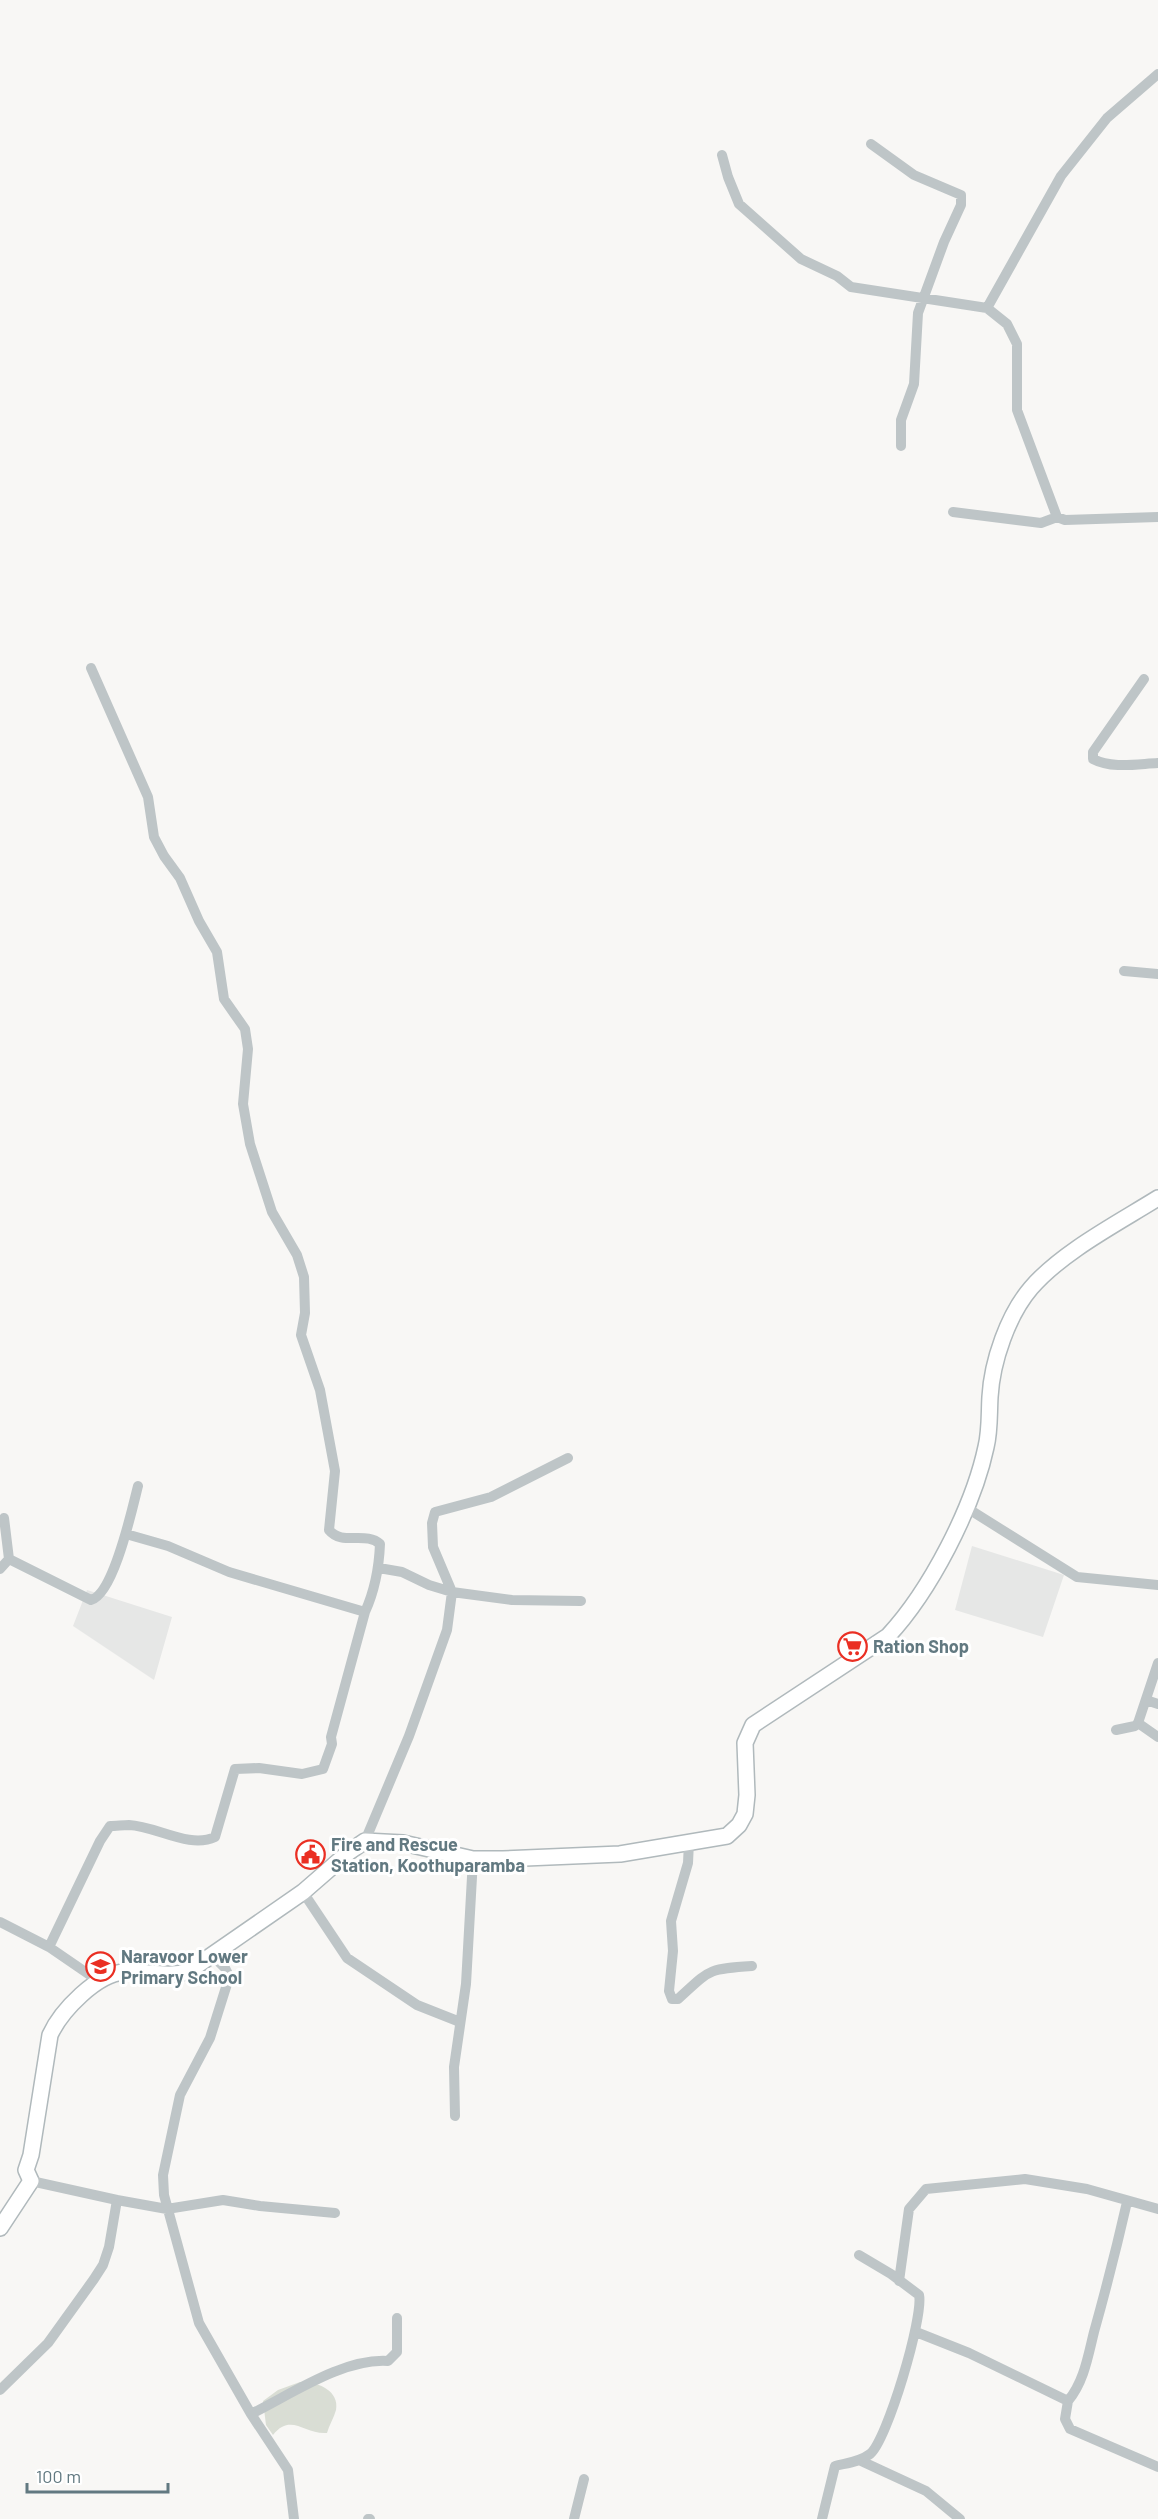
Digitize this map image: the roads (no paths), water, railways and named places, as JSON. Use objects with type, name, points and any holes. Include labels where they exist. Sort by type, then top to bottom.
[{"type":"main road","points":[[0,2228],[31,2181],[26,2170],[31,2155],[50,2035],[56,2020],[68,2006],[111,1974],[124,1972],[174,1976],[189,1971],[303,1892],[365,1841],[403,1843],[473,1859],[620,1854],[727,1836],[739,1825],[745,1814],[747,1795],[745,1743],[753,1725],[888,1636],[901,1622],[927,1585],[967,1508],[986,1448],[990,1397],[998,1348],[1031,1288],[1070,1255],[1158,1198]]},
{"type":"street","points":[[987,308],[1061,176],[1107,118],[1158,74]]},
{"type":"street","points":[[872,144],[914,175],[962,195],[961,206],[918,313],[914,384],[901,420],[902,446]]},
{"type":"street","points":[[722,155],[739,204],[801,259],[837,276],[851,287],[987,308],[1007,324],[1017,344],[1017,410],[1057,518]]},
{"type":"street","points":[[953,512],[1041,523],[1057,518],[1065,520],[1158,518]]},
{"type":"street","points":[[49,1947],[100,1841],[110,1826],[130,1825],[189,1839],[208,1840],[215,1837],[219,1828],[235,1769],[259,1768],[302,1774],[323,1769],[332,1744],[331,1737],[365,1612],[371,1600],[379,1568],[380,1544],[371,1537],[349,1538],[333,1535],[329,1530],[335,1471],[320,1390],[301,1335],[305,1313],[304,1277],[297,1255],[272,1212],[250,1144],[243,1104],[248,1049],[245,1029],[224,999],[217,952],[199,921],[180,878],[154,837],[148,796],[91,668]]},
{"type":"street","points":[[1144,679],[1093,752],[1093,759],[1122,765],[1158,763]]},
{"type":"street","points":[[1124,971],[1158,974]]},
{"type":"street","points":[[365,1841],[409,1736],[447,1630],[452,1592],[433,1547],[432,1523],[435,1512],[490,1497],[568,1458]]},
{"type":"street","points":[[9,1559],[91,1600],[97,1599],[107,1587],[126,1534],[138,1486]]},
{"type":"street","points":[[967,1508],[1077,1577],[1158,1585]]},
{"type":"street","points":[[0,1569],[9,1559],[4,1518]]},
{"type":"street","points":[[126,1534],[168,1546],[229,1572],[365,1612]]},
{"type":"street","points":[[379,1568],[402,1572],[429,1585],[452,1592],[512,1600],[581,1601]]},
{"type":"street","points":[[1116,1730],[1135,1726],[1138,1723],[1158,1663]]},
{"type":"street","points":[[1146,1700],[1158,1704]]},
{"type":"street","points":[[1138,1723],[1158,1737]]},
{"type":"street","points":[[688,1842],[688,1863],[671,1921],[673,1951],[669,1991],[672,1999],[678,1999],[698,1979],[712,1970],[753,1966]]},
{"type":"street","points":[[455,2116],[454,2067],[466,1984],[473,1859]]},
{"type":"street","points":[[303,1892],[347,1958],[417,2005],[460,2022]]},
{"type":"street","points":[[0,1922],[49,1947],[100,1982]]},
{"type":"street","points":[[213,1956],[225,1968],[228,1974],[227,1984],[210,2038],[180,2095],[163,2175],[167,2209],[199,2322],[251,2414],[288,2470],[294,2519]]},
{"type":"street","points":[[899,2281],[909,2209],[926,2189],[1025,2179],[1088,2189],[1158,2209]]},
{"type":"street","points":[[31,2181],[167,2209],[223,2200],[335,2213]]},
{"type":"street","points":[[0,2390],[48,2343],[103,2265],[109,2247],[117,2200]]},
{"type":"street","points":[[1127,2202],[1085,2365],[1077,2390],[1068,2401],[1065,2419],[1070,2429],[1158,2467]]},
{"type":"street","points":[[822,2519],[835,2466],[859,2460],[872,2453],[890,2414],[902,2381],[915,2332],[920,2301],[919,2295],[859,2255]]},
{"type":"street","points":[[251,2414],[343,2368],[377,2360],[388,2361],[397,2352],[397,2318]]},
{"type":"street","points":[[915,2332],[969,2353],[1068,2401]]},
{"type":"street","points":[[859,2460],[926,2491],[960,2519]]},
{"type":"street","points":[[574,2519],[584,2478]]},
{"type":"place","name":"Ration Shop","points":[[852,1647]]},
{"type":"place","name":"Fire and Rescue Station, Koothuparamba","points":[[310,1855]]},
{"type":"place","name":"Naravoor Lower Primary School","points":[[100,1967]]}]
